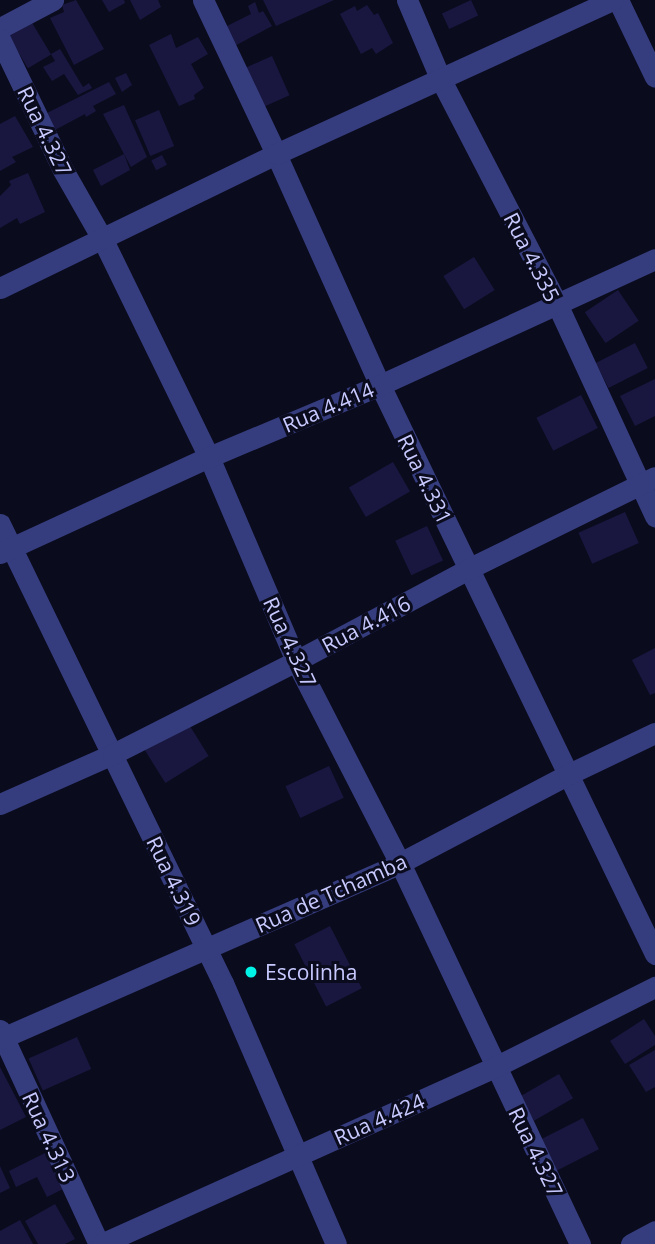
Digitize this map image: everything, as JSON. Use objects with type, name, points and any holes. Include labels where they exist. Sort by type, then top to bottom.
[{"type":"street","points":[[0,28],[53,0]]},
{"type":"street","name":"Rua 4.331","points":[[203,0],[380,385],[655,954]]},
{"type":"street","name":"Rua 4.335","points":[[407,0],[440,80],[647,481],[655,516]]},
{"type":"street","points":[[0,288],[276,154],[612,0]]},
{"type":"street","points":[[618,0],[655,77]]},
{"type":"street","name":"Rua 4.327","points":[[0,39],[63,170],[103,240],[209,457],[296,661],[400,863],[580,1244]]},
{"type":"street","name":"Rua 4.414","points":[[6,550],[209,457],[380,385],[655,259]]},
{"type":"street","name":"Rua 4.416","points":[[0,804],[113,754],[468,569],[647,481]]},
{"type":"street","name":"Rua 4.319","points":[[0,524],[6,550],[113,754],[207,949],[336,1244]]},
{"type":"street","name":"Rua de Tchamba","points":[[1,1035],[207,949],[400,863],[569,774],[655,733]]},
{"type":"street","name":"Rua 4.424","points":[[100,1244],[495,1067],[655,987]]},
{"type":"street","name":"Rua 4.313","points":[[1,1035],[100,1244]]},
{"type":"street","points":[[631,1244],[655,1231]]},
{"type":"building","points":[[76,0],[104,49],[74,65],[50,18],[64,12],[62,5]]},
{"type":"building","points":[[102,0],[124,0],[125,3],[109,12]]},
{"type":"building","points":[[130,0],[158,0],[161,7],[140,20]]},
{"type":"building","points":[[263,0],[334,0],[276,26]]},
{"type":"building","points":[[471,0],[478,15],[449,29],[442,14]]},
{"type":"building","points":[[255,2],[259,13],[263,11],[272,26],[231,48],[221,29],[251,14],[248,6]]},
{"type":"building","points":[[367,5],[374,15],[378,13],[393,43],[376,54],[372,48],[361,54],[340,14],[355,6],[357,11]]},
{"type":"building","points":[[31,21],[51,54],[28,68],[8,35]]},
{"type":"building","points":[[171,34],[176,48],[198,37],[208,54],[191,64],[204,88],[194,95],[195,99],[179,106],[149,45]]},
{"type":"building","points":[[60,49],[83,87],[89,83],[92,88],[78,95],[64,74],[52,81],[43,67],[55,61],[51,54]]},
{"type":"building","points":[[272,56],[289,95],[257,110],[239,71]]},
{"type":"building","points":[[126,73],[132,85],[122,92],[115,78]]},
{"type":"building","points":[[109,82],[116,94],[93,106],[96,111],[86,117],[85,114],[53,131],[43,115]]},
{"type":"building","points":[[124,105],[147,157],[131,167],[103,114]]},
{"type":"building","points":[[159,110],[174,146],[150,156],[135,120]]},
{"type":"building","points":[[15,116],[33,147],[12,157],[16,162],[0,171],[0,124]]},
{"type":"building","points":[[124,154],[130,170],[101,186],[93,170]]},
{"type":"building","points":[[162,155],[167,165],[156,170],[151,160]]},
{"type":"building","points":[[28,173],[45,212],[20,224],[17,218],[0,228],[0,196],[11,185],[9,181]]},
{"type":"building","points":[[474,257],[495,290],[464,309],[443,276]]},
{"type":"building","points":[[618,290],[639,321],[606,343],[585,312]]},
{"type":"building","points":[[635,343],[648,368],[609,388],[596,363]]},
{"type":"building","points":[[655,379],[655,416],[635,426],[620,396]]},
{"type":"building","points":[[581,395],[598,428],[553,451],[536,418]]},
{"type":"building","points":[[393,462],[410,491],[366,517],[349,487]]},
{"type":"building","points":[[625,512],[639,543],[592,564],[578,533]]},
{"type":"building","points":[[427,526],[443,560],[411,575],[395,541]]},
{"type":"building","points":[[655,648],[655,693],[650,695],[632,660]]},
{"type":"building","points":[[188,723],[209,756],[165,783],[145,750]]},
{"type":"building","points":[[329,766],[344,798],[300,818],[285,786]]},
{"type":"building","points":[[330,926],[362,988],[326,1007],[294,944]]},
{"type":"building","points":[[644,1019],[655,1036],[655,1045],[625,1064],[610,1041]]},
{"type":"building","points":[[77,1037],[91,1069],[43,1091],[29,1059]]},
{"type":"building","points":[[655,1050],[655,1087],[646,1092],[629,1065]]},
{"type":"building","points":[[0,1067],[26,1117],[0,1130]]},
{"type":"building","points":[[559,1074],[573,1098],[534,1121],[520,1096]]},
{"type":"building","points":[[583,1118],[599,1149],[557,1171],[541,1139]]},
{"type":"building","points":[[45,1153],[63,1189],[47,1197],[37,1177],[16,1187],[9,1171]]},
{"type":"building","points":[[0,1166],[10,1188],[0,1193]]},
{"type":"building","points":[[55,1204],[75,1239],[65,1244],[38,1244],[25,1221]]},
{"type":"building","points":[[20,1220],[33,1244],[0,1244],[0,1231]]},
{"type":"place","name":"Escolinha","points":[[251,972]]}]
